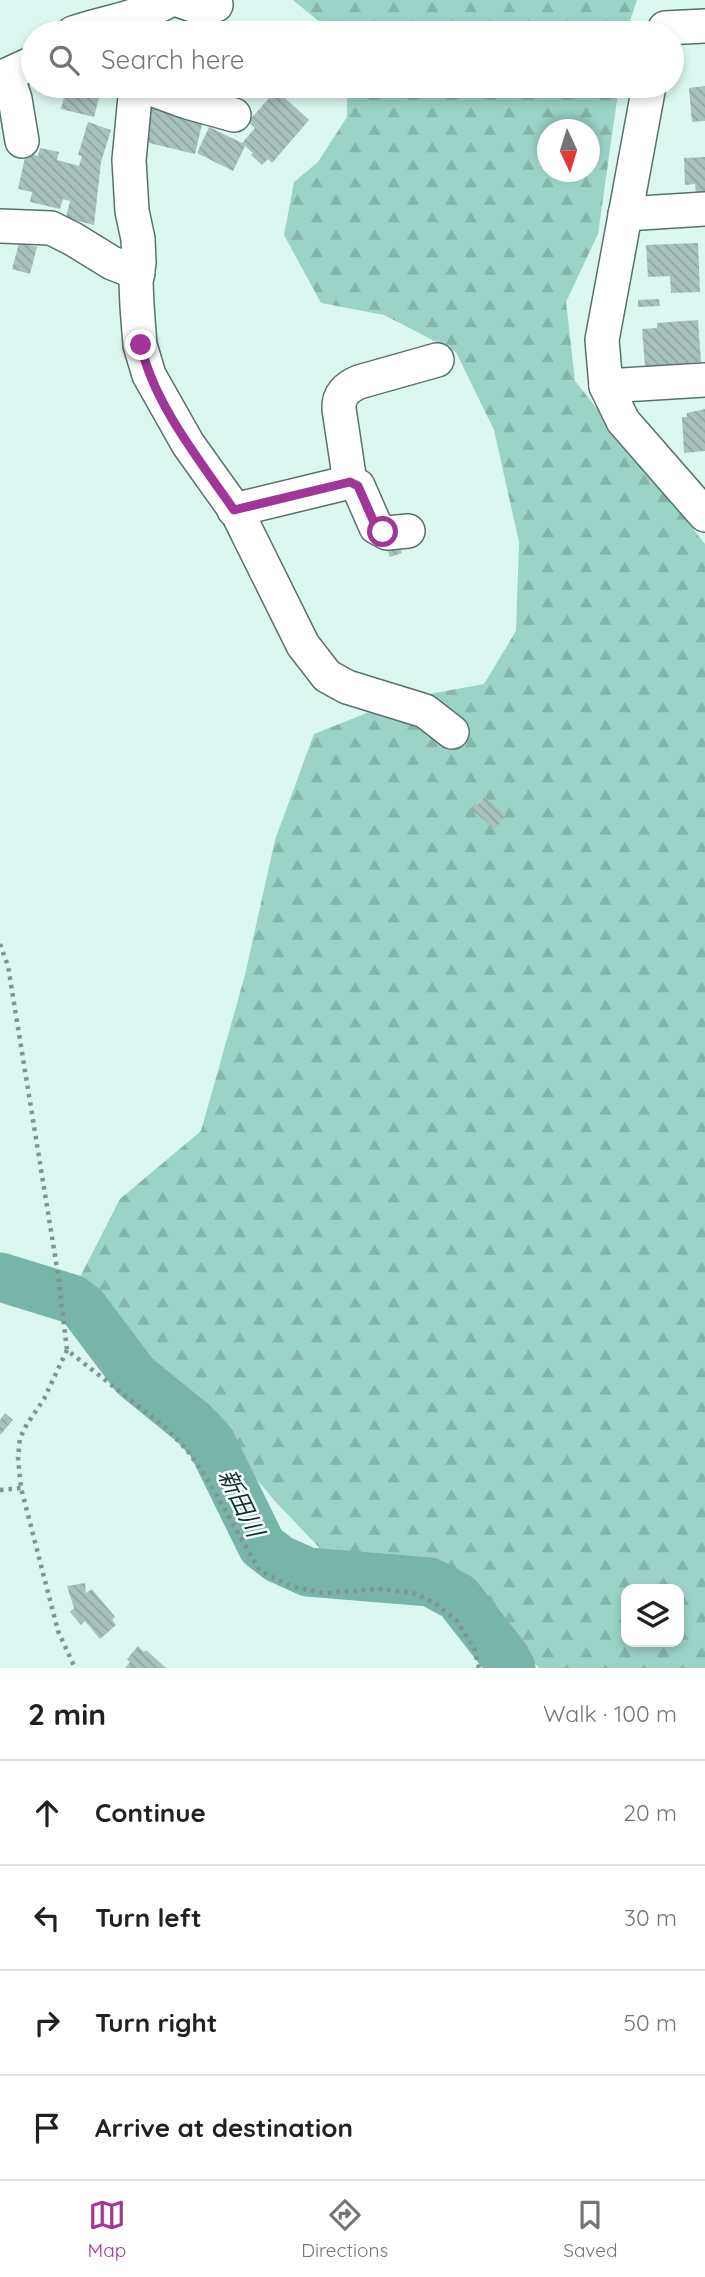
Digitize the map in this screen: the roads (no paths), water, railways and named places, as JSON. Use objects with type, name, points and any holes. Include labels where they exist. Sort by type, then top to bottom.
[{"type":"street","points":[[117,21],[153,10],[170,0]]},
{"type":"street","points":[[178,0],[198,7],[216,5]]},
{"type":"street","points":[[684,23],[705,26]]},
{"type":"street","points":[[21,68],[15,99],[22,141]]},
{"type":"street","points":[[135,98],[129,148],[132,211],[138,239],[137,306],[141,345],[149,375],[188,444],[234,510],[303,645],[327,676],[347,687],[425,711],[452,732]]},
{"type":"street","points":[[176,98],[234,116]]},
{"type":"street","points":[[647,98],[602,340],[606,386],[623,421],[705,515]]},
{"type":"street","points":[[625,214],[705,209]]},
{"type":"street","points":[[0,226],[51,228],[112,262],[138,273]]},
{"type":"street","points":[[350,482],[338,401],[342,394],[359,382],[437,359]]},
{"type":"street","points":[[606,386],[705,380]]},
{"type":"street","points":[[234,510],[350,482],[358,486],[376,527],[387,533],[408,531]]},
{"type":"waterway","name":"新田川","points":[[0,1277],[72,1299],[83,1307],[135,1376],[194,1424],[211,1442],[262,1546],[279,1559],[308,1572],[430,1582],[458,1597],[511,1668]]}]
